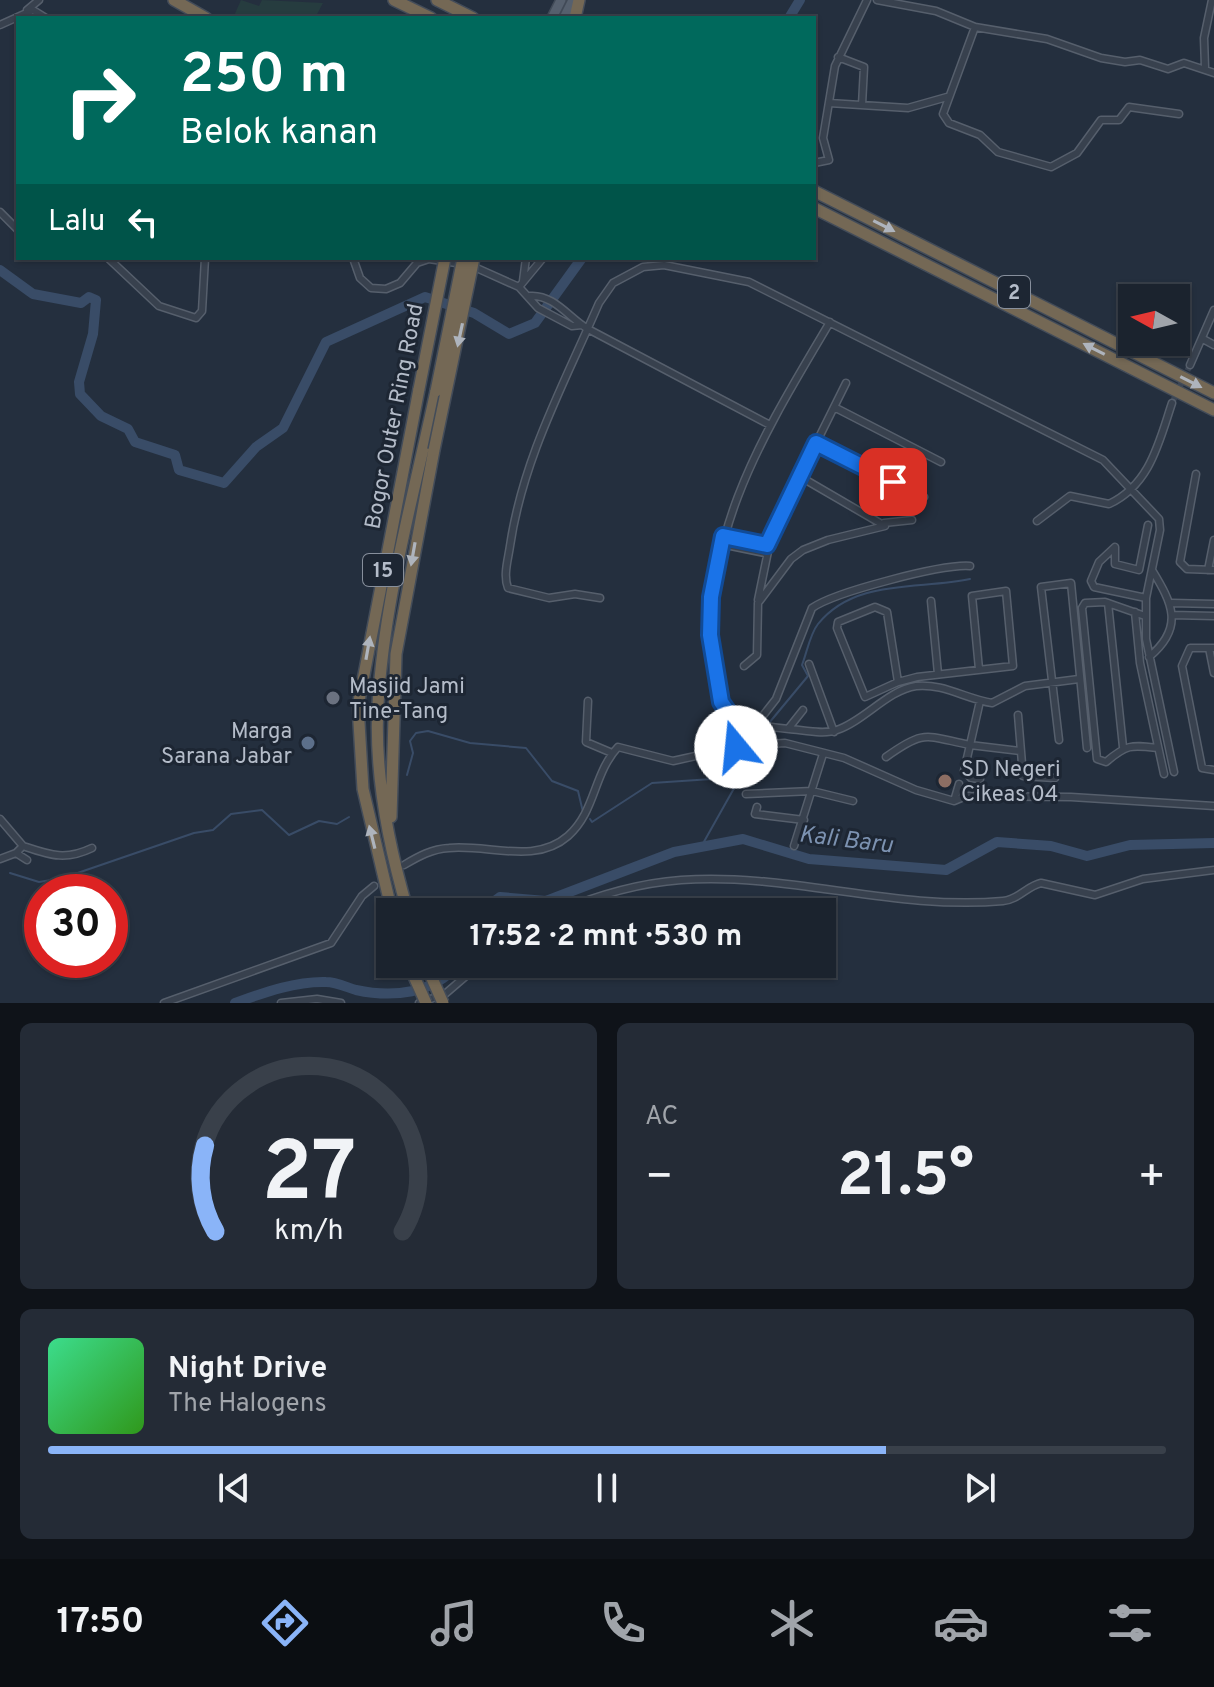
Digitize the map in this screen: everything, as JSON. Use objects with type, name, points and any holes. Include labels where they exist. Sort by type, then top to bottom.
[{"type":"highway","points":[[164,0],[187,16]]},
{"type":"highway","points":[[174,0],[202,16]]},
{"type":"highway","points":[[394,0],[427,16]]},
{"type":"highway","points":[[437,0],[469,16]]},
{"type":"highway","name":"2","points":[[816,192],[1214,393]]},
{"type":"highway","name":"2","points":[[816,209],[1214,410]]},
{"type":"highway","name":"Bogor Outer Ring Road","points":[[389,898],[363,789],[358,706],[445,260]]},
{"type":"highway","name":"Bogor Outer Ring Road","points":[[405,898],[382,793],[378,692],[403,542],[463,260]]},
{"type":"highway","points":[[389,835],[396,654],[474,260]]},
{"type":"highway","points":[[415,978],[426,1003]]},
{"type":"highway","points":[[432,978],[443,1003]]},
{"type":"street","points":[[21,15],[39,0]]},
{"type":"street","points":[[816,163],[824,162],[830,155],[823,138],[838,57],[867,0]]},
{"type":"street","points":[[877,0],[936,11],[975,27],[1047,39],[1117,61],[1140,60],[1168,69],[1180,62],[1205,67],[1214,73]]},
{"type":"street","points":[[1205,67],[1204,38],[1212,0]]},
{"type":"street","points":[[21,15],[37,10],[44,16]]},
{"type":"street","points":[[975,27],[943,114],[949,123],[980,135],[998,152],[1051,167],[1077,153],[1101,120],[1119,120],[1129,107],[1179,114]]},
{"type":"street","points":[[838,57],[865,68],[862,105]]},
{"type":"street","points":[[829,103],[908,108],[947,97]]},
{"type":"street","points":[[0,212],[16,228]]},
{"type":"street","points":[[110,260],[159,306],[196,318],[202,311],[205,260]]},
{"type":"street","points":[[354,260],[364,284],[386,289],[400,283],[417,263],[424,260]]},
{"type":"street","points":[[441,260],[470,265],[521,284],[538,308],[569,324],[585,327]]},
{"type":"street","points":[[521,284],[526,260]]},
{"type":"street","points":[[521,284],[541,260]]},
{"type":"street","points":[[600,598],[575,594],[549,598],[508,588],[505,580],[513,527],[531,455],[585,327],[613,283],[634,270],[664,265],[749,282],[1093,453],[1159,519],[1160,530],[1145,616],[1149,657],[1174,772]]},
{"type":"street","points":[[530,296],[543,298],[571,313],[585,327],[770,425]]},
{"type":"street","points":[[1190,365],[1214,310]]},
{"type":"street","points":[[739,747],[733,719],[721,702],[710,635],[711,597],[722,540],[738,489],[770,425],[830,322]]},
{"type":"street","points":[[1203,339],[1214,345]]},
{"type":"street","points":[[744,666],[757,655],[758,603],[766,549],[846,383]]},
{"type":"street","points":[[1037,521],[1070,496],[1109,504],[1131,488],[1155,457],[1172,403]]},
{"type":"street","points":[[834,407],[941,462]]},
{"type":"street","points":[[816,443],[924,497]]},
{"type":"street","points":[[1196,474],[1180,562],[1187,569],[1211,570],[1214,540]]},
{"type":"street","points":[[799,476],[884,523],[912,520]]},
{"type":"street","points":[[758,603],[775,576],[803,550],[883,528],[884,523]]},
{"type":"street","points":[[1099,562],[1114,562],[1139,570],[1148,525]]},
{"type":"street","points":[[722,540],[766,549]]},
{"type":"street","points":[[1114,562],[1115,547],[1099,562],[1091,581],[1094,587],[1146,598]]},
{"type":"street","points":[[760,724],[776,699],[812,608],[825,600],[887,582],[955,565],[970,566]]},
{"type":"street","points":[[1149,657],[1167,637],[1172,615],[1172,603],[1151,568]]},
{"type":"street","points":[[1059,740],[1041,587],[1069,583],[1073,588],[1087,748]]},
{"type":"street","points":[[1098,601],[1104,589]]},
{"type":"street","points":[[898,682],[887,612],[875,607],[838,622],[837,628],[865,697],[898,682],[938,674],[979,669],[1015,663],[1004,590],[972,596],[979,669]]},
{"type":"street","points":[[931,601],[937,686]]},
{"type":"street","points":[[1145,616],[1098,601],[1085,603],[1082,608],[1097,759],[1106,762],[1123,747],[1158,748]]},
{"type":"street","points":[[1108,603],[1123,747]]},
{"type":"street","points":[[1172,603],[1214,604]]},
{"type":"street","points":[[1135,612],[1140,663],[1164,774]]},
{"type":"street","points":[[1172,615],[1214,616]]},
{"type":"street","points":[[1214,673],[1212,648],[1190,648],[1182,666],[1202,768],[1214,770]]},
{"type":"street","points":[[809,664],[834,732]]},
{"type":"street","points":[[733,719],[788,729],[834,732],[906,689],[937,686],[992,703],[1025,686],[1079,679]]},
{"type":"street","points":[[588,701],[586,742],[612,753]]},
{"type":"street","points":[[980,701],[964,771],[971,778],[980,779]]},
{"type":"street","points":[[788,729],[803,710]]},
{"type":"street","points":[[1018,715],[1023,776],[1055,778]]},
{"type":"street","points":[[886,757],[923,735],[1020,751]]},
{"type":"street","points":[[404,865],[432,850],[472,847],[510,854],[554,844],[587,816],[599,772],[621,746],[673,761],[739,747],[785,743],[882,772],[916,790],[954,801],[966,796],[1071,797],[1214,806]]},
{"type":"street","points":[[794,846],[823,754]]},
{"type":"street","points":[[954,801],[959,784]]},
{"type":"street","points":[[746,794],[812,791],[853,801]]},
{"type":"street","points":[[757,807],[755,814],[804,820]]},
{"type":"street","points":[[0,819],[23,846],[59,858],[76,856],[92,848]]},
{"type":"street","points":[[0,859],[16,853],[23,846]]},
{"type":"street","points":[[16,853],[27,860]]},
{"type":"street","points":[[596,898],[677,880],[758,883],[960,903],[1013,899],[1041,883],[1095,895],[1143,879],[1214,870]]},
{"type":"street","points":[[164,1003],[331,943],[362,896],[374,886]]},
{"type":"street","points":[[419,1003],[445,994],[464,978]]},
{"type":"street","points":[[281,1003],[317,999],[341,1003]]},
{"type":"green space","points":[[241,0],[259,6],[262,0],[323,3],[316,16],[234,16]]},
{"type":"waterway","points":[[790,16],[800,0]]},
{"type":"waterway","points":[[0,270],[33,294],[81,303],[89,297],[96,300],[93,334],[79,382],[80,394],[101,416],[128,429],[135,442],[175,455],[179,470],[224,483],[256,447],[283,428],[326,342],[425,297],[474,313],[509,334],[535,323],[581,260]]},
{"type":"waterway","points":[[769,723],[808,676],[802,665],[811,638],[818,624],[833,609],[869,592],[970,579]]},
{"type":"waterway","points":[[753,742],[765,728]]},
{"type":"waterway","points":[[407,775],[413,753],[410,741],[416,733],[428,731],[470,743],[526,748],[552,781],[578,791],[583,812]]},
{"type":"waterway","points":[[701,847],[737,783],[735,764],[749,747]]},
{"type":"waterway","points":[[590,819],[592,822],[652,783],[712,779],[734,765]]},
{"type":"waterway","points":[[10,873],[39,882],[63,878],[194,833],[213,830],[231,814],[262,810],[289,835],[319,821],[337,824],[349,817]]},
{"type":"waterway","name":"Kali Baru","points":[[554,898],[674,852],[743,839],[809,859],[946,870],[997,842],[1051,846],[1087,856],[1130,845],[1214,843]]},
{"type":"waterway","name":"Kali Baru","points":[[499,898],[512,898]]},
{"type":"waterway","name":"Kali Baru","points":[[235,1003],[303,983],[334,983],[384,994],[425,988],[443,978]]},
{"type":"tunnel","points":[[1172,403],[1190,365]]},
{"type":"place","name":"Masjid Jami Tine-Tang","points":[[333,698]]},
{"type":"place","name":"Marga Sarana Jabar","points":[[308,743]]},
{"type":"place","name":"SD Negeri Cikeas 04","points":[[945,781]]},
{"type":"route","points":[[736,747],[733,719],[727,715],[721,702],[710,635],[711,597],[723,536],[767,545],[816,443],[893,482]]}]
